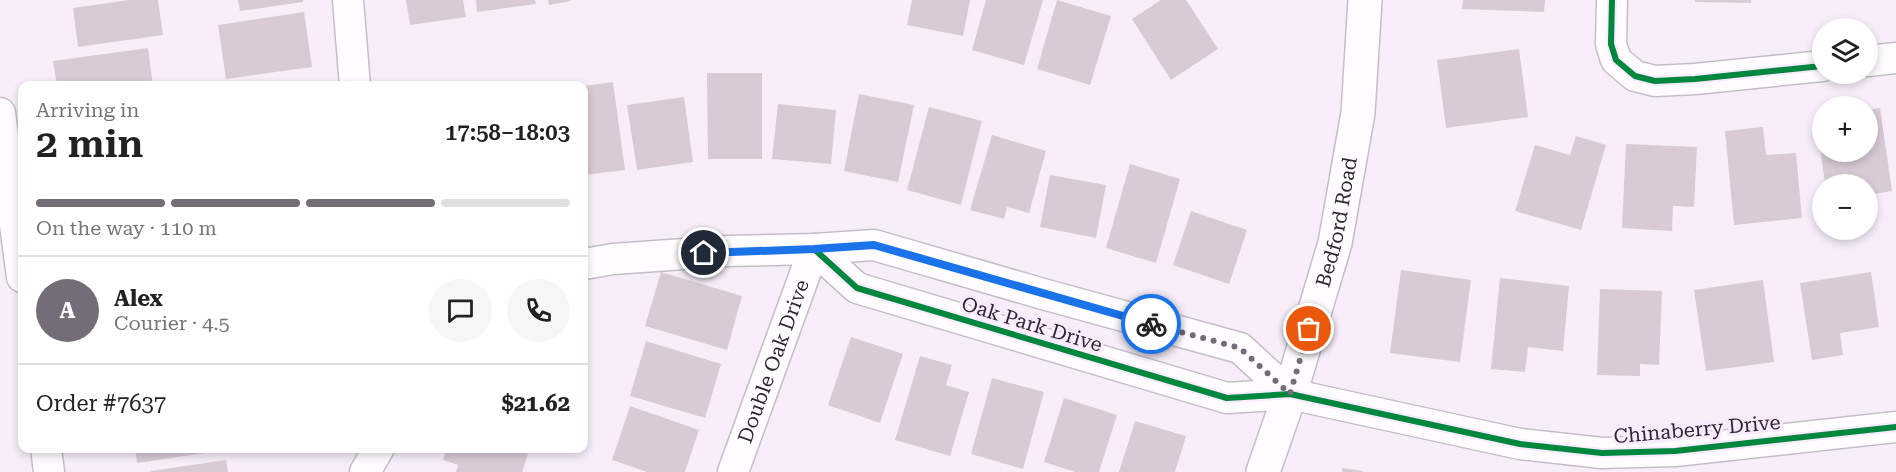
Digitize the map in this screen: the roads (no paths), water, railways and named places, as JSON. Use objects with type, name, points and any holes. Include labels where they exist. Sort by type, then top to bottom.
[{"type":"main road","name":"Bedford Road","points":[[1263,472],[1290,394],[1335,243],[1358,113],[1365,0]]},
{"type":"street","points":[[348,0],[355,81]]},
{"type":"street","points":[[1612,0],[1611,45],[1616,60],[1635,76],[1655,81],[1695,80],[1812,67]]},
{"type":"street","points":[[1878,60],[1896,58]]},
{"type":"street","points":[[1,132],[18,249]]},
{"type":"street","name":"Oak Park Drive","points":[[588,263],[613,259],[727,251],[874,245],[1240,348],[1290,394]]},
{"type":"street","name":"Oak Park Drive","points":[[814,249],[857,288],[1227,398],[1290,394]]},
{"type":"street","name":"Double Oak Drive","points":[[734,472],[814,249]]},
{"type":"street","points":[[1031,341],[1043,294]]},
{"type":"street","name":"Chinaberry Drive","points":[[1290,394],[1520,444],[1602,453],[1676,451],[1896,427]]},
{"type":"street","points":[[47,453],[49,472]]},
{"type":"street","points":[[365,472],[377,453]]}]
